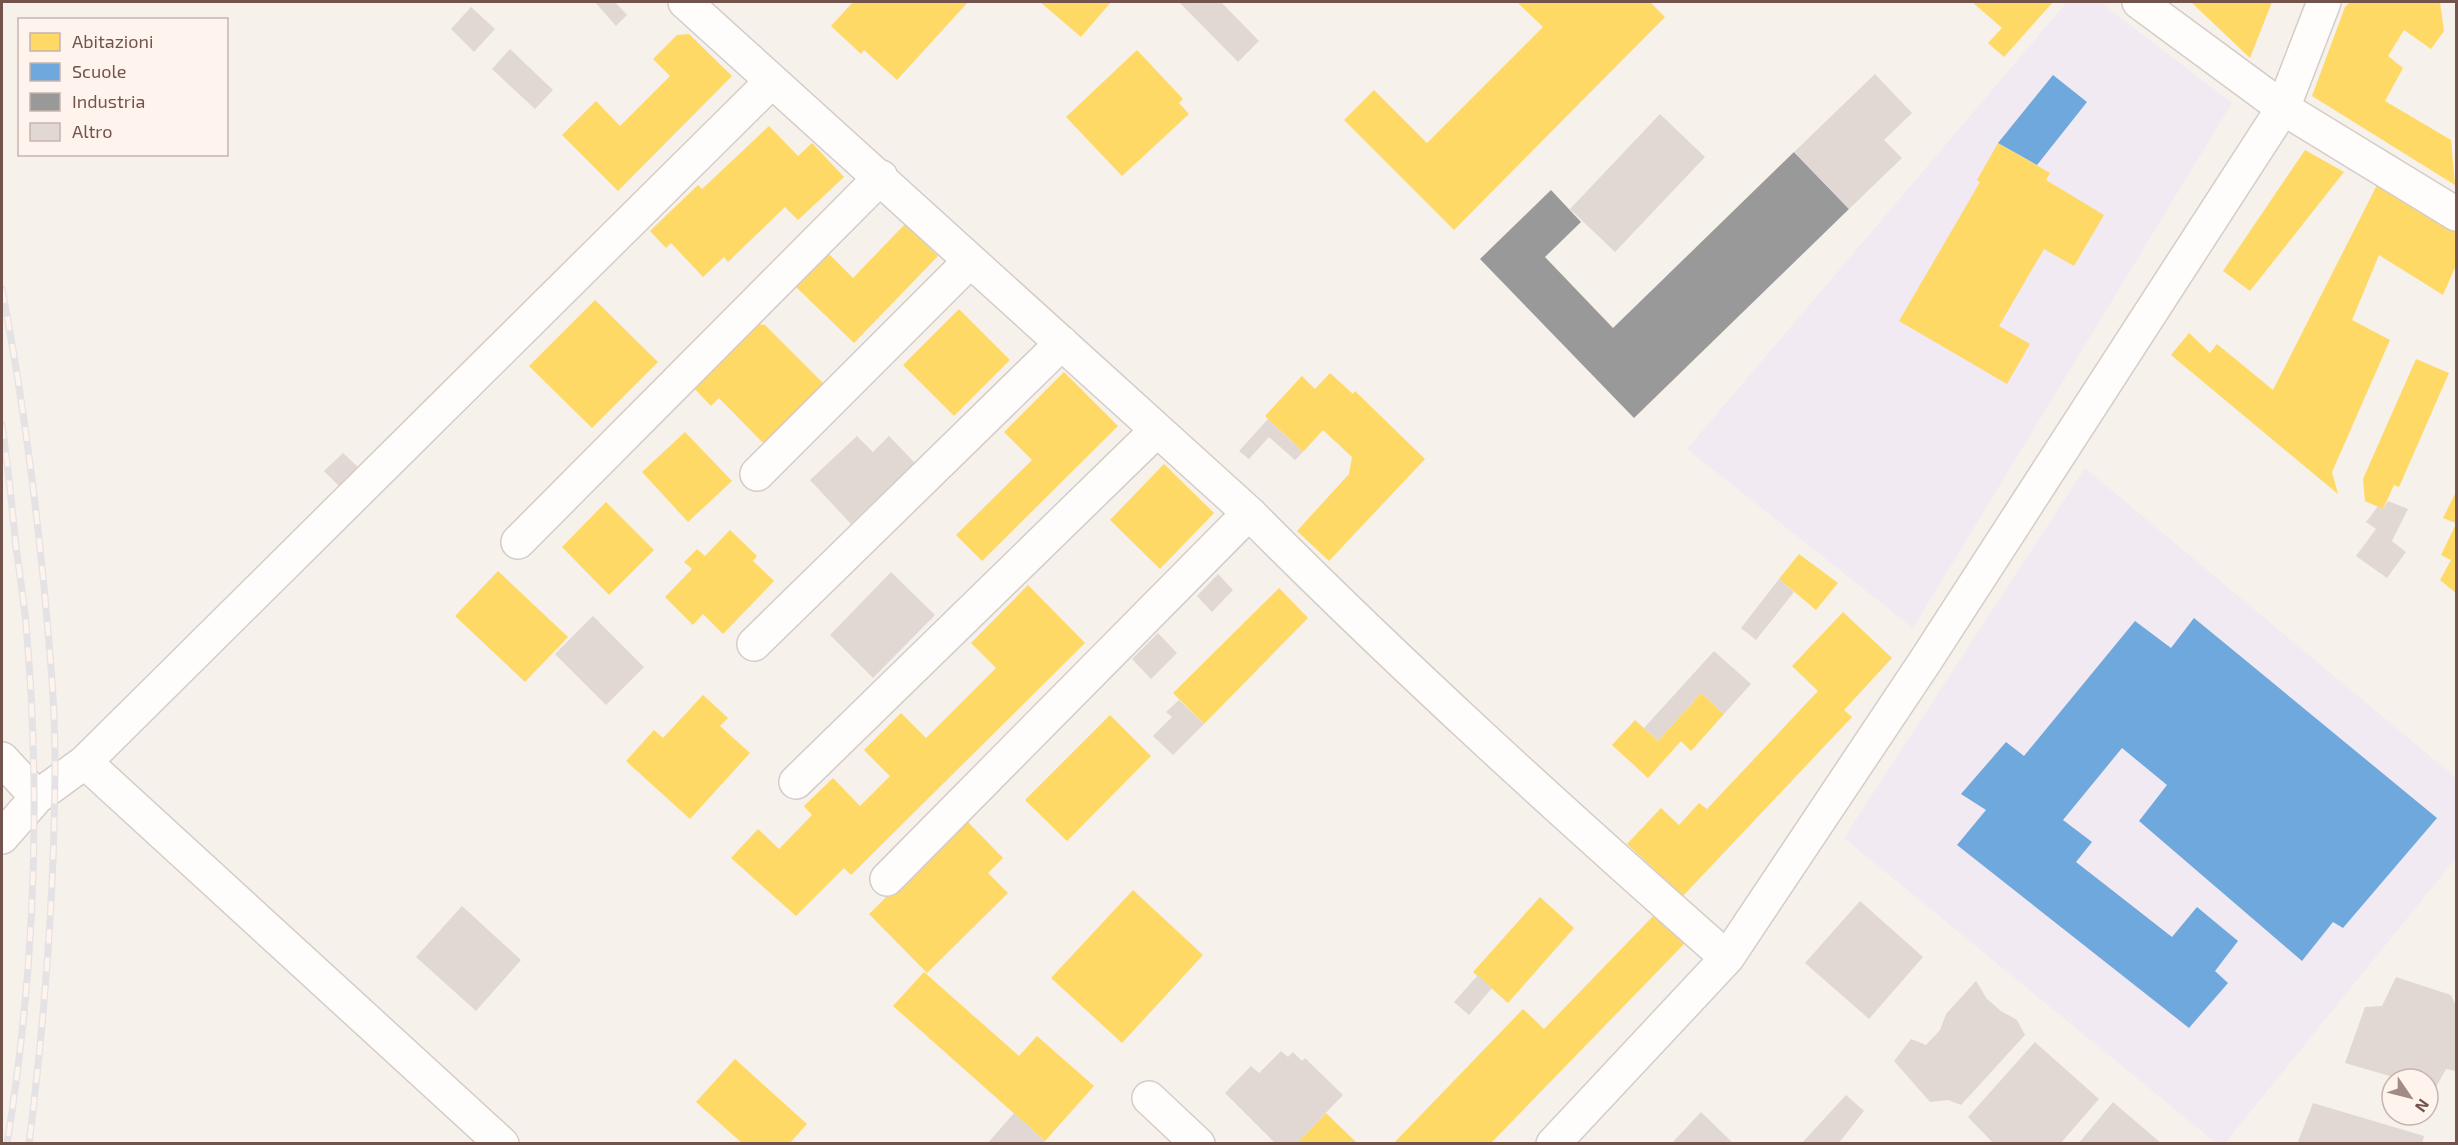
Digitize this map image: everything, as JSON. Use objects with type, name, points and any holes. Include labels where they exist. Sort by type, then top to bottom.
[{"type":"street","points":[[685,2],[1249,513],[1334,599],[1564,814],[1727,958]]},
{"type":"street","points":[[2139,2],[2283,108],[2457,214]]},
{"type":"street","points":[[1554,1143],[1727,958],[1926,660],[2283,108],[2324,2]]},
{"type":"street","points":[[2,837],[37,796],[85,762],[772,81]]},
{"type":"street","points":[[518,542],[880,177]]},
{"type":"street","points":[[757,474],[970,261]]},
{"type":"street","points":[[754,644],[1062,343]]},
{"type":"street","points":[[796,782],[1157,429]]},
{"type":"street","points":[[887,879],[1249,513]]},
{"type":"street","points":[[2,759],[37,796]]},
{"type":"street","points":[[85,762],[502,1143]]},
{"type":"street","points":[[1149,1098],[1198,1143]]},
{"type":"shaded area","points":[[2067,2],[2100,2],[2232,103],[1913,628],[1687,449]]},
{"type":"shaded area","points":[[2085,468],[2456,778],[2456,858],[2225,1143],[2216,1143],[1844,838]]},
{"type":"building: Abitazioni","points":[[853,2],[968,2],[897,80],[864,50],[861,54],[831,26]]},
{"type":"building: Abitazioni","points":[[1040,2],[1111,2],[1081,37]]},
{"type":"building: Abitazioni","points":[[1517,2],[1650,2],[1665,17],[1454,230],[1344,120],[1374,90],[1427,143],[1543,27]]},
{"type":"building: Abitazioni","points":[[1972,2],[2053,2],[2004,57],[1988,43],[2002,28]]},
{"type":"building: Abitazioni","points":[[2191,2],[2272,2],[2250,58]]},
{"type":"building: Abitazioni","points":[[2350,2],[2440,2],[2444,31],[2431,49],[2404,30],[2388,56],[2403,68],[2385,101],[2451,140],[2455,185],[2312,96],[2345,7]]},
{"type":"building: Abitazioni","points":[[689,34],[732,76],[618,191],[562,135],[596,101],[620,126],[670,76],[653,59],[677,35]]},
{"type":"building: Abitazioni","points":[[1137,50],[1183,99],[1179,103],[1189,114],[1122,176],[1066,117]]},
{"type":"building: Abitazioni","points":[[769,126],[798,156],[812,143],[844,177],[798,220],[785,207],[728,262],[724,257],[703,277],[671,243],[666,248],[650,231],[698,185],[702,189]]},
{"type":"building: Abitazioni","points":[[1998,143],[2050,173],[2046,180],[2104,215],[2074,266],[2044,249],[1999,326],[2030,344],[2007,384],[1899,321],[1980,182],[1977,180]]},
{"type":"building: Abitazioni","points":[[2305,150],[2344,172],[2250,291],[2223,271]]},
{"type":"building: Abitazioni","points":[[2377,185],[2456,233],[2456,265],[2443,295],[2379,255],[2352,320],[2390,340],[2332,472],[2338,494],[2171,355],[2189,333],[2210,353],[2217,344],[2273,390]]},
{"type":"building: Abitazioni","points":[[905,224],[938,256],[854,343],[795,286],[828,253],[853,278]]},
{"type":"building: Abitazioni","points":[[595,300],[658,362],[592,428],[529,366]]},
{"type":"building: Abitazioni","points":[[959,309],[1010,360],[954,416],[903,365]]},
{"type":"building: Abitazioni","points":[[751,323],[765,325],[824,384],[773,445],[762,442],[719,398],[711,406],[689,383]]},
{"type":"building: Abitazioni","points":[[2416,359],[2449,373],[2399,487],[2394,485],[2383,509],[2365,501],[2363,479]]},
{"type":"building: Abitazioni","points":[[1064,372],[1118,426],[982,561],[956,535],[1032,460],[1004,432]]},
{"type":"building: Abitazioni","points":[[1330,373],[1353,394],[1355,391],[1425,459],[1329,561],[1297,531],[1349,474],[1352,457],[1323,430],[1303,452],[1265,416],[1302,376],[1315,389]]},
{"type":"building: Abitazioni","points":[[685,432],[732,481],[688,522],[642,472]]},
{"type":"building: Abitazioni","points":[[1164,464],[1214,513],[1160,569],[1110,520]]},
{"type":"building: Abitazioni","points":[[2456,492],[2456,523],[2443,518]]},
{"type":"building: Abitazioni","points":[[606,502],[654,550],[609,595],[562,547]]},
{"type":"building: Abitazioni","points":[[2456,524],[2456,593],[2440,580],[2451,560],[2441,555]]},
{"type":"building: Abitazioni","points":[[730,530],[757,556],[753,561],[774,581],[723,634],[703,614],[693,625],[665,597],[692,569],[684,562],[697,549],[705,556]]},
{"type":"building: Abitazioni","points":[[1799,554],[1838,583],[1816,610],[1779,579]]},
{"type":"building: Abitazioni","points":[[498,571],[568,637],[525,682],[455,616]]},
{"type":"building: Abitazioni","points":[[1028,585],[1085,643],[851,875],[844,868],[796,916],[731,858],[758,829],[779,849],[812,815],[804,806],[833,778],[860,806],[890,776],[864,750],[901,713],[926,738],[996,668],[971,643]]},
{"type":"building: Abitazioni","points":[[1279,588],[1308,618],[1204,724],[1173,693]]},
{"type":"building: Abitazioni","points":[[1843,612],[1892,658],[1844,710],[1852,717],[1683,896],[1627,844],[1661,808],[1679,825],[1699,803],[1707,809],[1818,691],[1792,666]]},
{"type":"building: Abitazioni","points":[[1701,693],[1724,714],[1691,751],[1681,741],[1648,778],[1612,745],[1635,720],[1658,741]]},
{"type":"building: Abitazioni","points":[[703,695],[728,718],[720,726],[750,753],[690,819],[626,761],[654,730],[663,738]]},
{"type":"building: Abitazioni","points":[[1110,715],[1151,756],[1067,841],[1025,800]]},
{"type":"building: Abitazioni","points":[[965,819],[1003,858],[988,873],[1008,893],[927,973],[869,914]]},
{"type":"building: Abitazioni","points":[[1133,890],[1203,955],[1122,1043],[1051,978]]},
{"type":"building: Abitazioni","points":[[1540,897],[1574,928],[1508,1003],[1473,972]]},
{"type":"building: Abitazioni","points":[[1657,912],[1687,941],[1490,1144],[1393,1144],[1523,1009],[1544,1029]]},
{"type":"building: Abitazioni","points":[[924,972],[1019,1056],[1037,1036],[1094,1086],[1045,1141],[893,1006]]},
{"type":"building: Abitazioni","points":[[735,1059],[807,1124],[789,1144],[743,1144],[696,1102]]},
{"type":"building: Abitazioni","points":[[1326,1113],[1358,1144],[1296,1144]]},
{"type":"building: Scuole","points":[[2053,75],[2087,102],[2037,165],[1998,143]]},
{"type":"building: Scuole","points":[[2194,618],[2437,818],[2343,928],[2333,922],[2302,961],[2139,821],[2167,785],[2122,748],[2063,820],[2092,842],[2076,862],[2172,937],[2197,907],[2238,941],[2215,971],[2228,983],[2189,1028],[1957,845],[1986,810],[1961,794],[2006,742],[2024,756],[2135,621],[2171,648]]},
{"type":"building: Industria","points":[[1794,152],[1849,209],[1634,418],[1480,259],[1551,190],[1581,222],[1545,257],[1613,328]]},
{"type":"building: Altro","points":[[595,2],[615,2],[627,15],[616,26]]},
{"type":"building: Altro","points":[[1179,2],[1221,2],[1259,41],[1238,62]]},
{"type":"building: Altro","points":[[471,7],[495,29],[474,52],[451,29]]},
{"type":"building: Altro","points":[[510,49],[553,90],[535,109],[492,69]]},
{"type":"building: Altro","points":[[1875,74],[1912,113],[1884,140],[1902,158],[1849,209],[1794,152]]},
{"type":"building: Altro","points":[[1660,114],[1705,157],[1615,252],[1570,209]]},
{"type":"building: Altro","points":[[1268,419],[1303,452],[1295,460],[1269,437],[1249,459],[1239,451]]},
{"type":"building: Altro","points":[[857,436],[873,452],[889,436],[915,463],[851,524],[810,480]]},
{"type":"building: Altro","points":[[343,453],[359,468],[340,487],[324,471]]},
{"type":"building: Altro","points":[[2388,501],[2408,509],[2392,541],[2406,552],[2387,578],[2356,556],[2376,529],[2366,522],[2378,506],[2383,509]]},
{"type":"building: Altro","points":[[891,572],[935,615],[873,678],[830,635]]},
{"type":"building: Altro","points":[[1218,574],[1233,590],[1212,612],[1197,596]]},
{"type":"building: Altro","points":[[1779,579],[1794,592],[1756,640],[1741,628]]},
{"type":"building: Altro","points":[[593,616],[644,667],[606,705],[555,654]]},
{"type":"building: Altro","points":[[1158,633],[1177,653],[1151,679],[1132,659]]},
{"type":"building: Altro","points":[[1714,651],[1751,684],[1724,714],[1701,693],[1658,741],[1644,728]]},
{"type":"building: Altro","points":[[1179,700],[1204,724],[1173,755],[1153,736],[1172,717],[1166,712]]},
{"type":"building: Altro","points":[[1860,901],[1923,957],[1869,1019],[1805,963]]},
{"type":"building: Altro","points":[[462,906],[521,960],[476,1011],[416,957]]},
{"type":"building: Altro","points":[[1478,975],[1492,988],[1469,1015],[1454,1002]]},
{"type":"building: Altro","points":[[2396,977],[2451,995],[2456,1006],[2456,1071],[2446,1069],[2440,1080],[2440,1067],[2380,1067],[2380,1073],[2345,1063],[2365,1007],[2382,1006]]},
{"type":"building: Altro","points":[[1976,981],[1987,999],[2001,1011],[2017,1020],[2025,1035],[1961,1105],[1948,1100],[1930,1102],[1894,1061],[1911,1039],[1926,1045],[1940,1030],[1946,1014]]},
{"type":"building: Altro","points":[[2035,1042],[2099,1099],[2060,1144],[1994,1144],[1968,1117]]},
{"type":"building: Altro","points":[[1281,1051],[1288,1057],[1293,1052],[1302,1061],[1305,1058],[1343,1095],[1296,1144],[1276,1144],[1225,1093],[1251,1066],[1259,1073]]},
{"type":"building: Altro","points":[[1846,1095],[1864,1111],[1838,1144],[1801,1144]]},
{"type":"building: Altro","points":[[2113,1102],[2162,1144],[2078,1144]]},
{"type":"building: Altro","points":[[2313,1103],[2380,1123],[2380,1127],[2394,1127],[2424,1136],[2422,1144],[2297,1144]]},
{"type":"building: Altro","points":[[1701,1112],[1734,1144],[1671,1144]]},
{"type":"building: Altro","points":[[1014,1113],[1045,1141],[1043,1144],[987,1144]]},
{"type":"railway","points":[[2,289],[21,400],[36,511],[50,650],[55,737],[55,806],[48,951],[29,1144]]},
{"type":"railway","points":[[2,425],[24,603],[34,764],[29,954],[7,1144]]}]
